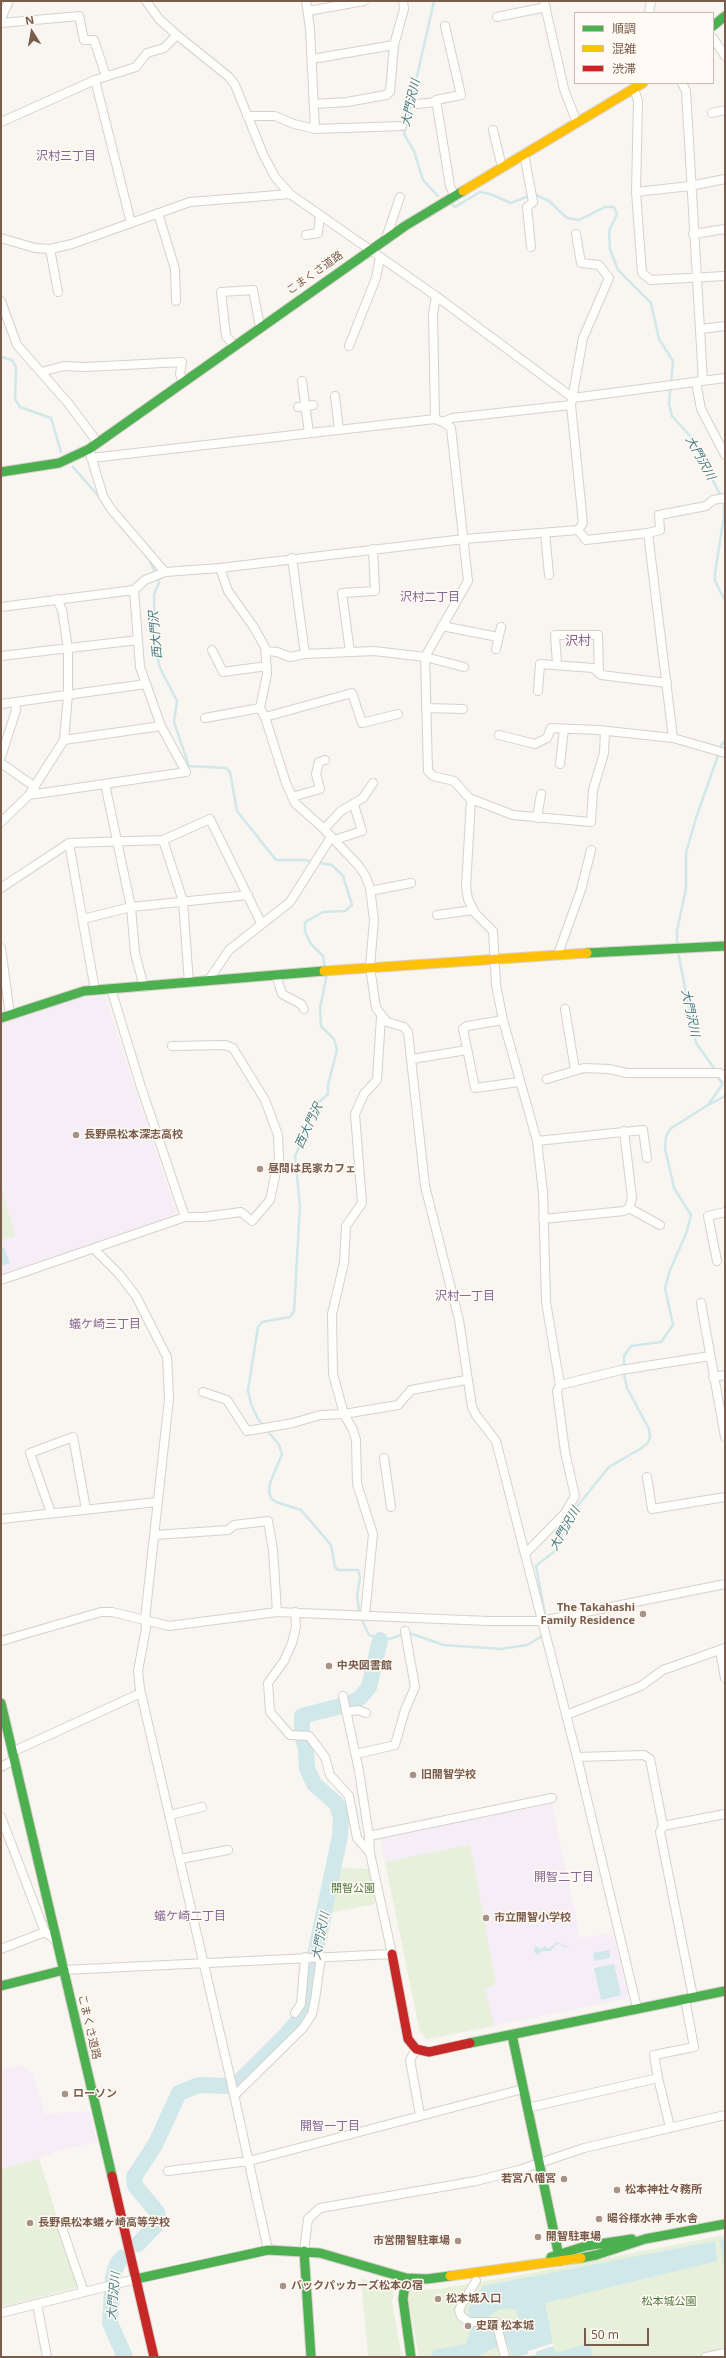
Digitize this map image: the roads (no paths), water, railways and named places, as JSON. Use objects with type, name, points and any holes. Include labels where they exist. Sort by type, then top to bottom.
[{"type":"street","points":[[1,19],[9,1]]},
{"type":"street","points":[[146,1],[159,19],[229,77],[236,85],[247,116],[268,163],[290,194],[436,296],[572,401]]},
{"type":"street","points":[[306,1],[312,58],[315,129]]},
{"type":"street","points":[[308,10],[364,1]]},
{"type":"street","points":[[314,104],[347,102],[386,96],[390,92],[394,45],[404,9],[403,1]]},
{"type":"street","points":[[649,12],[651,1]]},
{"type":"street","points":[[497,17],[545,4],[564,89],[577,123]]},
{"type":"street","points":[[1,23],[79,16],[84,40],[94,40],[106,76]]},
{"type":"street","points":[[714,25],[725,16]]},
{"type":"street","points":[[418,104],[436,102],[436,100],[461,95],[445,26]]},
{"type":"street","points":[[1,122],[95,80],[136,67],[147,53],[164,48],[177,35]]},
{"type":"street","points":[[714,40],[725,56]]},
{"type":"street","points":[[312,58],[394,45]]},
{"type":"street","points":[[95,80],[131,223]]},
{"type":"street","name":"こまくさ道路","points":[[1,472],[59,463],[90,454],[98,443],[386,239],[454,195],[642,84]]},
{"type":"street","points":[[682,84],[686,91],[690,186],[700,329],[701,409],[725,455]]},
{"type":"street","points":[[634,89],[638,101],[636,192],[642,273],[651,280],[725,276]]},
{"type":"street","points":[[436,102],[450,186],[454,195]]},
{"type":"street","points":[[712,113],[725,110]]},
{"type":"street","points":[[247,116],[275,116],[294,124],[315,129],[402,126]]},
{"type":"street","points":[[493,130],[502,167]]},
{"type":"street","points":[[524,154],[533,202],[527,207],[531,247]]},
{"type":"street","points":[[636,192],[690,186],[725,179]]},
{"type":"street","points":[[1,238],[35,248],[50,249],[72,244],[190,202],[290,194]]},
{"type":"street","points":[[386,239],[400,197]]},
{"type":"street","points":[[158,213],[175,269],[176,301]]},
{"type":"street","points":[[306,236],[318,233],[320,215]]},
{"type":"street","points":[[693,234],[725,229]]},
{"type":"street","points":[[1,607],[57,598],[134,590],[145,580],[165,572],[220,568],[292,558],[464,539],[578,530],[583,523],[572,401],[583,338],[609,278],[599,265],[580,263],[576,234]]},
{"type":"street","points":[[50,249],[58,292]]},
{"type":"street","points":[[349,346],[376,278],[380,257]]},
{"type":"street","points":[[234,346],[226,336],[221,292],[253,290],[260,327]]},
{"type":"street","points":[[435,419],[433,314],[436,296]]},
{"type":"street","points":[[1,301],[17,345],[41,372],[98,443]]},
{"type":"street","points":[[700,329],[725,326]]},
{"type":"street","points":[[41,372],[64,366],[86,368],[182,362],[180,374],[183,383]]},
{"type":"street","points":[[443,422],[452,418],[725,378]]},
{"type":"street","points":[[302,381],[309,433]]},
{"type":"street","points":[[335,396],[339,430]]},
{"type":"street","points":[[165,572],[111,509],[103,496],[90,454],[339,430],[435,419],[443,422],[451,428],[468,581],[425,657],[428,771],[433,776],[454,781],[471,800],[466,887],[473,910],[494,931],[496,985],[503,1020],[519,1082],[537,1141],[543,1192],[546,1302],[560,1385],[557,1391],[565,1452],[575,1496],[565,1513],[526,1553]]},
{"type":"street","points":[[578,530],[586,540],[648,533],[660,530],[659,515],[706,506],[714,500],[722,498]]},
{"type":"street","points":[[545,533],[549,575]]},
{"type":"street","points":[[648,533],[673,738]]},
{"type":"street","points":[[350,652],[342,594],[376,591],[373,549]]},
{"type":"street","points":[[292,558],[305,654]]},
{"type":"street","points":[[220,568],[228,591],[253,626],[266,652],[267,674],[260,708],[265,717],[286,783],[292,797],[295,803],[324,829],[365,875],[370,891],[374,920],[370,966],[376,1008],[381,1017],[387,1022],[404,1028],[408,1032],[425,1186],[459,1320],[466,1380],[476,1415],[496,1441],[545,1620],[544,1636],[577,1757],[637,2008]]},
{"type":"street","points":[[29,795],[186,772],[161,726],[140,667],[134,590]]},
{"type":"street","points":[[1,822],[29,795],[64,740],[68,695],[68,648],[62,610],[57,598]]},
{"type":"street","points":[[442,626],[498,637]]},
{"type":"street","points":[[496,649],[501,627]]},
{"type":"street","points":[[557,664],[555,635],[598,635],[599,673]]},
{"type":"street","points":[[1,656],[138,640]]},
{"type":"street","points":[[212,650],[223,672],[267,666]]},
{"type":"street","points":[[266,652],[277,652],[290,657],[305,654],[374,651],[425,657],[464,668]]},
{"type":"street","points":[[538,691],[540,664],[557,664],[593,668],[599,673],[667,683]]},
{"type":"street","points":[[1,704],[146,684]]},
{"type":"street","points":[[265,717],[352,693],[362,723],[398,714]]},
{"type":"street","points":[[1,757],[16,710],[15,703]]},
{"type":"street","points":[[205,718],[260,708]]},
{"type":"street","points":[[426,708],[463,710]]},
{"type":"street","points":[[64,740],[161,726]]},
{"type":"street","points":[[499,735],[535,744],[547,738],[551,728],[605,731],[673,738],[724,752]]},
{"type":"street","points":[[560,764],[564,729]]},
{"type":"street","points":[[469,798],[513,815],[591,822],[593,790],[604,753],[605,731]]},
{"type":"street","points":[[292,797],[320,789],[316,774],[319,762],[325,760]]},
{"type":"street","points":[[1,762],[35,787]]},
{"type":"street","points":[[324,829],[341,811],[354,805],[363,798],[372,783]]},
{"type":"street","points":[[105,784],[131,907],[135,953],[144,987]]},
{"type":"street","points":[[537,818],[541,794]]},
{"type":"street","points":[[208,981],[229,950],[261,923],[290,902],[333,839],[362,831],[354,805]]},
{"type":"street","points":[[1,888],[69,843],[163,840],[210,819],[261,923]]},
{"type":"street","points":[[163,840],[183,901],[189,983]]},
{"type":"street","points":[[69,843],[84,919],[95,990]]},
{"type":"street","points":[[558,954],[581,890],[591,850]]},
{"type":"street","points":[[370,891],[411,883]]},
{"type":"street","points":[[84,919],[131,907],[248,896]]},
{"type":"street","points":[[437,916],[473,910]]},
{"type":"street","points":[[1,1018],[95,990],[144,987],[370,966],[558,954],[725,946]]},
{"type":"street","points":[[1,953],[10,1015]]},
{"type":"street","points":[[276,975],[282,994],[301,1004],[304,1009]]},
{"type":"street","points":[[111,989],[141,1087],[185,1217]]},
{"type":"street","points":[[565,1009],[575,1070]]},
{"type":"street","points":[[362,1615],[373,1534],[358,1484],[356,1440],[353,1430],[344,1414],[333,1374],[332,1314],[344,1263],[346,1226],[362,1203],[355,1114],[364,1094],[377,1080],[381,1017]]},
{"type":"street","points":[[503,1020],[467,1026],[463,1029],[475,1088],[519,1082]]},
{"type":"street","points":[[1,1280],[185,1217],[204,1217],[241,1212],[252,1221],[270,1200],[279,1158],[278,1135],[265,1100],[233,1048],[225,1045],[172,1046]]},
{"type":"street","points":[[412,1059],[467,1050]]},
{"type":"street","points":[[547,1079],[584,1068],[609,1069],[627,1073],[719,1075]]},
{"type":"street","points":[[537,1141],[643,1130],[647,1158]]},
{"type":"street","points":[[543,1219],[624,1211],[629,1208],[632,1198],[624,1131]]},
{"type":"street","points":[[629,1208],[660,1225]]},
{"type":"street","points":[[717,1261],[708,1216],[725,1212]]},
{"type":"street","points":[[94,1249],[119,1274],[136,1296],[167,1357],[169,1399],[145,1619],[146,1628],[138,1671],[141,1694],[204,1962],[268,2250]]},
{"type":"street","points":[[701,1303],[713,1377],[725,1437]]},
{"type":"street","points":[[560,1385],[624,1369],[710,1356]]},
{"type":"street","points":[[713,1377],[725,1375]]},
{"type":"street","points":[[203,1392],[227,1400],[247,1431],[293,1423],[320,1415],[344,1414],[398,1405],[412,1390],[466,1380]]},
{"type":"street","points":[[51,1513],[30,1453],[73,1438],[86,1509]]},
{"type":"street","points":[[384,1458],[391,1507]]},
{"type":"street","points":[[647,1477],[652,1509],[725,1497]]},
{"type":"street","points":[[1,1519],[157,1502]]},
{"type":"street","points":[[155,1535],[228,1530],[234,1525],[268,1521],[274,1550],[277,1612]]},
{"type":"street","points":[[1,1641],[101,1612],[112,1612],[170,1626],[277,1612],[488,1621],[545,1620],[725,1584]]},
{"type":"street","points":[[295,1612],[296,1627],[292,1643],[284,1661],[268,1683],[270,1712],[282,1728],[290,1735],[309,1736],[325,1757],[330,1774],[349,1796],[357,1838],[370,1853]]},
{"type":"street","points":[[356,1754],[395,1745],[405,1710],[415,1687],[405,1634]]},
{"type":"street","points":[[566,1715],[641,1686],[663,1670],[722,1649],[725,1678]]},
{"type":"street","points":[[1,1767],[13,1756],[141,1694]]},
{"type":"street","points":[[343,1696],[356,1754],[370,1853],[392,1954],[408,2039],[416,2049],[428,2052],[725,1991]]},
{"type":"street","name":"こまくさ道路","points":[[1,1703],[154,2357]]},
{"type":"street","points":[[346,1711],[358,1710],[366,1713]]},
{"type":"street","points":[[577,1757],[644,1755],[650,1759],[663,1826],[660,1832],[689,1998],[694,2047],[654,2055],[670,2127]]},
{"type":"street","points":[[368,1836],[552,1798]]},
{"type":"street","points":[[170,1815],[202,1807]]},
{"type":"street","points":[[663,1826],[725,1814]]},
{"type":"street","points":[[1,1817],[44,1932],[57,1941]]},
{"type":"street","points":[[180,1859],[228,1850]]},
{"type":"street","points":[[1,1949],[44,1932]]},
{"type":"street","points":[[1,1986],[64,1970],[320,1956],[392,1954]]},
{"type":"street","points":[[233,2089],[303,2028],[312,2014],[320,1956]]},
{"type":"street","points":[[295,2013],[301,2004],[306,1957]]},
{"type":"street","points":[[512,2035],[559,2258]]},
{"type":"street","points":[[416,2049],[410,2060],[420,2115]]},
{"type":"street","points":[[527,2108],[658,2078]]},
{"type":"street","points":[[168,2171],[249,2161],[523,2089]]},
{"type":"street","points":[[311,2357],[304,2251],[308,2219],[320,2208],[476,2181],[584,2148],[725,2115]]},
{"type":"street","points":[[1,2313],[136,2279],[268,2250],[320,2253],[406,2278],[427,2279],[559,2258],[602,2253],[644,2239],[725,2224]]},
{"type":"street","points":[[61,2225],[84,2292]]},
{"type":"street","points":[[406,2278],[403,2299],[411,2357]]},
{"type":"street","points":[[476,2281],[459,2310],[461,2316],[469,2322],[496,2322],[505,2357]]},
{"type":"street","points":[[37,2304],[48,2357]]},
{"type":"street","points":[[706,2357],[725,2353]]},
{"type":"water","points":[[4,1247],[10,1263],[1,1266],[1,1248]]},
{"type":"water","points":[[557,1942],[565,1946],[569,1946],[565,1948],[560,1944],[556,1945],[550,1951],[542,1951],[538,1955],[534,1952],[535,1946],[541,1949],[545,1946],[548,1949]]},
{"type":"water","points":[[609,1950],[610,1958],[594,1961],[593,1953]]},
{"type":"water","points":[[614,1964],[621,1995],[601,2000],[594,1968]]},
{"type":"water","points":[[725,2239],[725,2263],[723,2263],[720,2240]]},
{"type":"water","points":[[715,2241],[717,2261],[545,2303],[555,2353],[590,2343],[593,2357],[512,2357],[509,2347],[506,2344],[503,2329],[517,2324],[519,2319],[516,2310],[507,2308],[498,2310],[487,2318],[468,2318],[469,2308],[483,2286]]},
{"type":"water","points":[[485,2326],[495,2333],[499,2347],[491,2349],[478,2357],[432,2357],[431,2353],[434,2350],[466,2344],[471,2327]]},
{"type":"waterway","name":"大門沢川","points":[[434,1],[404,134],[414,151],[423,180],[438,196]]},
{"type":"waterway","name":"大門沢川","points":[[452,205],[455,207],[480,192],[490,194],[511,203],[534,194],[549,201],[567,218],[579,220],[605,207],[614,207],[617,214],[609,231],[610,249],[618,270],[651,303],[659,339],[673,361],[669,404],[672,416],[690,436],[724,502],[724,516],[715,581],[725,601]]},
{"type":"waterway","name":"西大門沢","points":[[1,357],[12,360],[16,367],[15,399],[20,407],[51,418],[61,452]]},
{"type":"waterway","name":"西大門沢","points":[[73,467],[101,499]]},
{"type":"waterway","name":"西大門沢","points":[[150,561],[159,582],[154,595],[155,647],[160,668],[177,701],[174,722],[189,766],[226,768],[230,772],[237,811],[276,860],[304,860],[332,865],[343,876],[352,905],[345,911],[323,912],[305,922],[305,932],[311,944],[323,956],[325,967]]},
{"type":"waterway","name":"大門沢川","points":[[677,945],[677,931],[686,888],[686,853],[696,818],[722,744],[725,740]]},
{"type":"waterway","name":"大門沢川","points":[[548,1630],[536,1566],[556,1550],[570,1515],[609,1467],[640,1449],[647,1444],[650,1438],[649,1429],[627,1388],[624,1374],[624,1356],[631,1346],[661,1342],[673,1325],[665,1288],[670,1270],[686,1234],[691,1215],[674,1188],[665,1148],[666,1137],[670,1129],[708,1105],[722,1085],[714,1068],[696,1043],[678,952]]},
{"type":"waterway","name":"西大門沢","points":[[327,974],[320,1008],[321,1026],[334,1039],[337,1050],[328,1085],[328,1094],[319,1102],[295,1156],[300,1206],[294,1311],[290,1317],[262,1322],[258,1327],[248,1390],[251,1404],[258,1419],[279,1445],[282,1454],[270,1483],[269,1491],[271,1498],[276,1502],[301,1510],[331,1545],[335,1567],[338,1570],[358,1570],[360,1577],[357,1597],[360,1616],[369,1635],[386,1640],[401,1635],[412,1634],[444,1645],[501,1649],[527,1645],[544,1635]]},
{"type":"waterway","points":[[710,1104],[725,1096]]},
{"type":"waterway","name":"大門沢川","points":[[138,2244],[159,2222],[157,2212],[135,2186],[134,2177],[155,2145],[179,2093],[199,2085],[227,2086],[238,2083],[282,2039],[298,2021],[307,2007],[313,1965],[340,1836],[341,1818],[337,1804],[314,1784],[307,1768],[306,1749],[302,1735],[302,1716],[349,1704],[360,1698],[369,1687],[380,1640]]},
{"type":"waterway","name":"大門沢川","points":[[122,2258],[117,2264],[113,2277],[110,2323],[125,2357]]},
{"type":"place","name":"長野県松本深志高校","points":[[76,1135]]},
{"type":"place","name":"昼間は民家カフェ","points":[[260,1169]]},
{"type":"place","name":"The Takahashi Family Residence","points":[[643,1614]]},
{"type":"place","name":"中央図書館","points":[[329,1666]]},
{"type":"place","name":"旧開智学校","points":[[413,1775]]},
{"type":"place","name":"市立開智小学校","points":[[486,1918]]},
{"type":"place","name":"ローソン","points":[[65,2094]]},
{"type":"place","name":"若宮八幡宮","points":[[564,2179]]},
{"type":"place","name":"松本神社々務所","points":[[617,2190]]},
{"type":"place","name":"暘谷様水神 手水舎","points":[[599,2219]]},
{"type":"place","name":"長野県松本蟻ヶ崎高等学校","points":[[30,2223]]},
{"type":"place","name":"開智駐車場","points":[[538,2237]]},
{"type":"place","name":"市営開智駐車場","points":[[458,2241]]},
{"type":"place","name":"バックパッカーズ松本の宿","points":[[283,2286]]},
{"type":"place","name":"松本城入口","points":[[438,2299]]},
{"type":"place","name":"史蹟 松本城","points":[[468,2326]]},
{"type":"district","name":"沢村三丁目","points":[[66,157]]},
{"type":"district","name":"沢村二丁目","points":[[430,598]]},
{"type":"district","name":"沢村","points":[[578,641]]},
{"type":"district","name":"沢村一丁目","points":[[465,1297]]},
{"type":"district","name":"蟻ケ崎三丁目","points":[[105,1325]]},
{"type":"district","name":"開智二丁目","points":[[564,1878]]},
{"type":"district","name":"蟻ケ崎二丁目","points":[[190,1917]]},
{"type":"district","name":"開智一丁目","points":[[330,2127]]},
{"type":"park label","name":"開智公園","points":[[353,1889]]},
{"type":"park label","name":"松本城公園","points":[[669,2302]]}]
